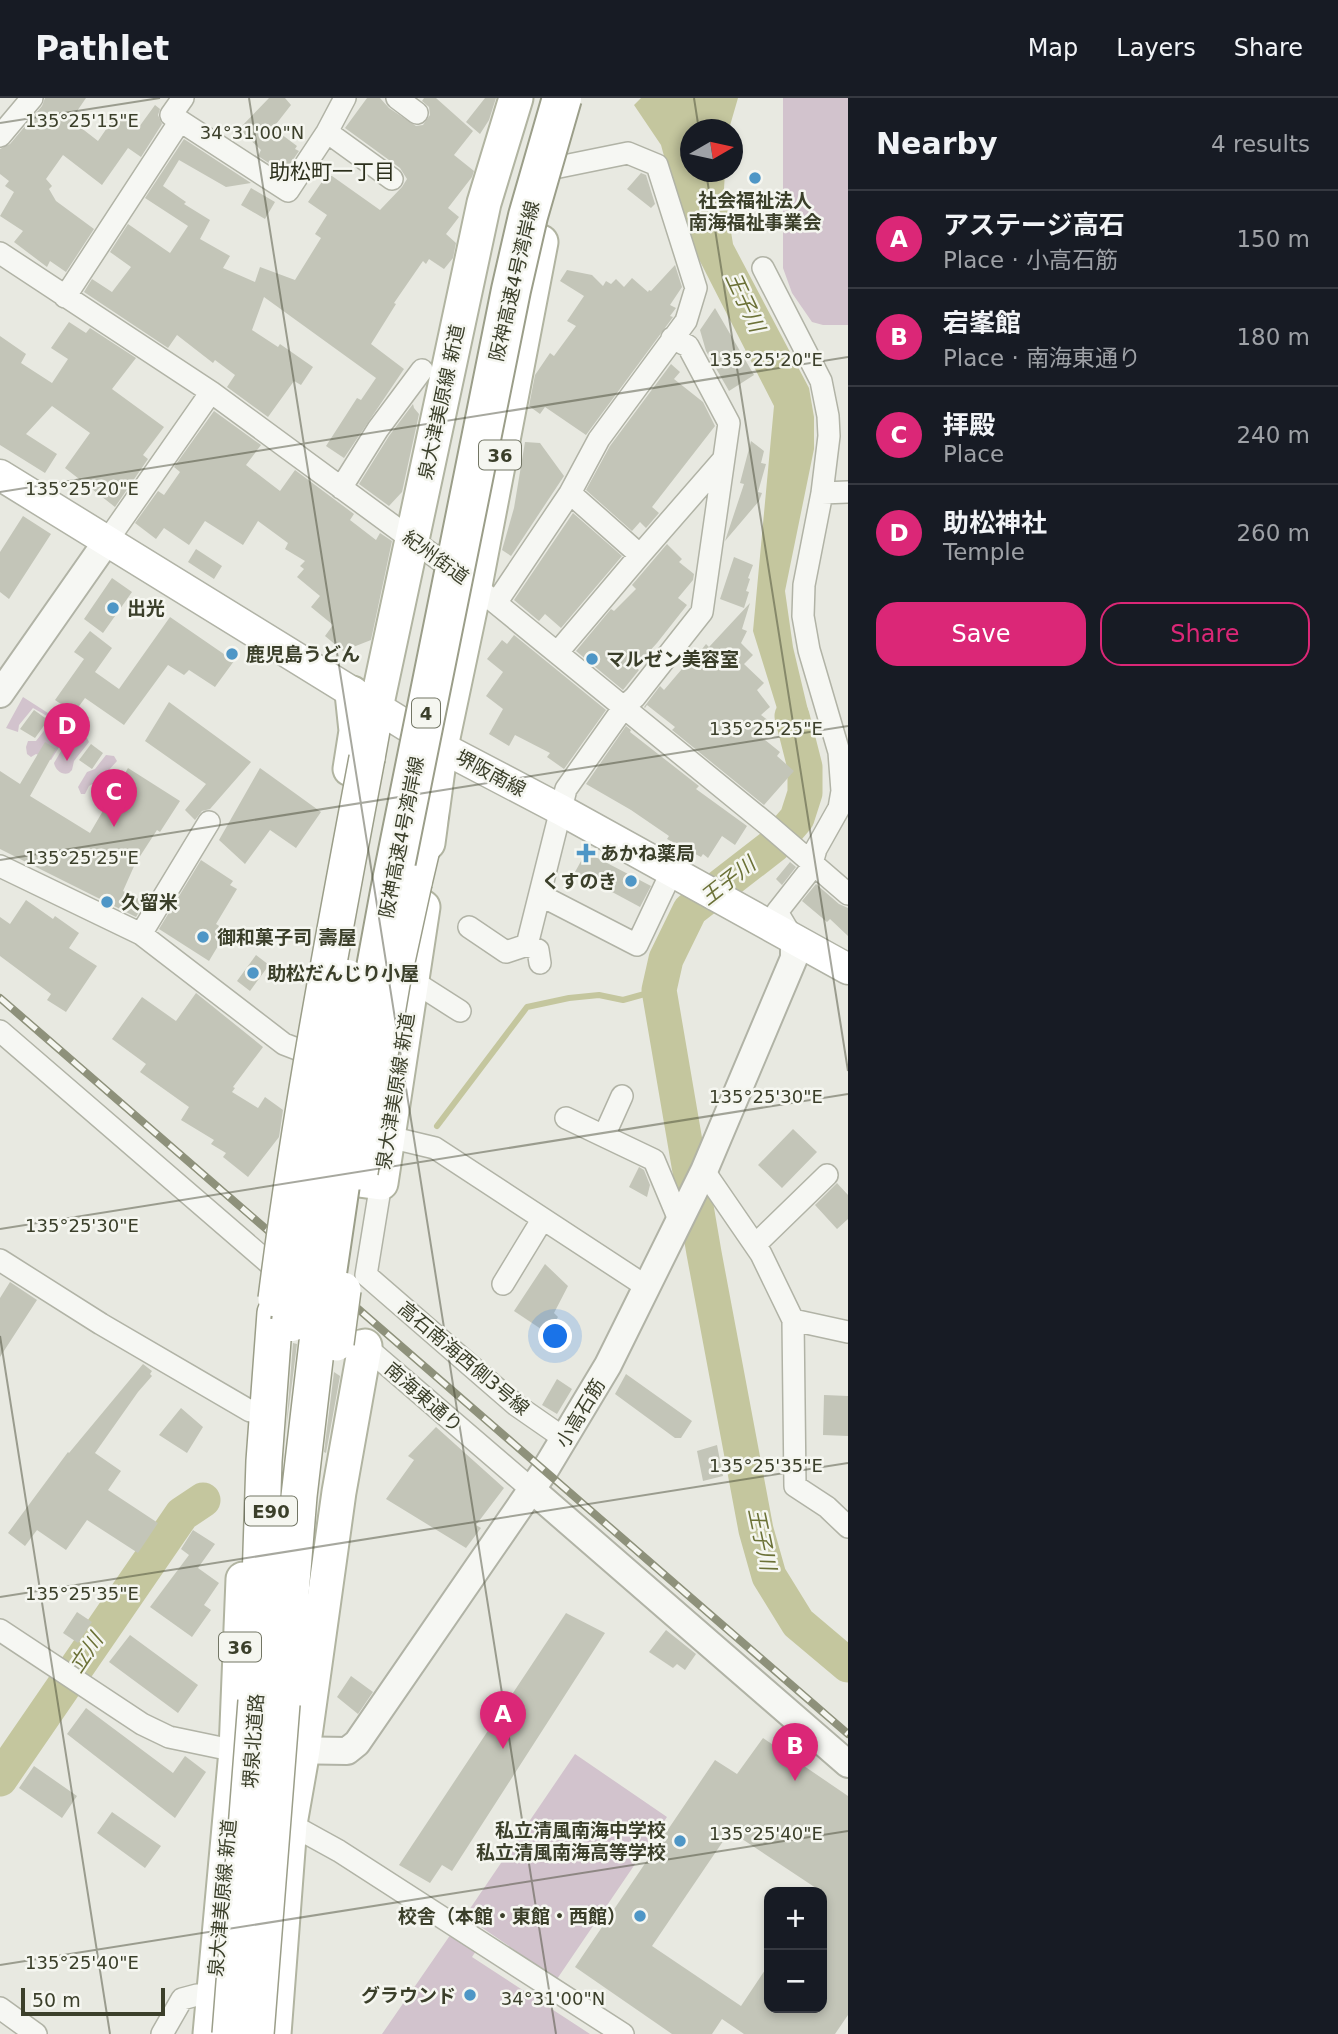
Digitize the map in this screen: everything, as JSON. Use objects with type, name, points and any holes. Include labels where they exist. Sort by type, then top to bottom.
[{"type":"highway","name":"阪神高速4号湾岸線","points":[[304,1328],[330,1065],[486,284],[503,206],[534,98]]},
{"type":"highway","name":"阪神高速4号湾岸線","points":[[304,1328],[511,290],[528,216],[562,98]]},
{"type":"highway","points":[[269,1702],[264,1461],[275,1313],[290,1190],[311,1057],[367,758],[364,701]]},
{"type":"highway","points":[[269,1702],[319,1466],[350,1231],[392,985],[430,815]]},
{"type":"highway","name":"堺泉北道路","points":[[256,2034],[269,1702],[273,1491],[304,1328]]},
{"type":"highway","name":"堺泉北道路","points":[[230,2034],[269,1702]]},
{"type":"main road","name":"泉大津美原線 新道","points":[[516,98],[484,203],[412,539],[356,731],[297,1049],[280,1160],[285,1171],[380,1183],[422,920],[430,815],[441,747],[485,594],[533,279],[559,167],[579,98]]},
{"type":"main road","name":"堺阪南線","points":[[0,475],[441,747],[561,810],[848,969]]},
{"type":"main road","name":"泉大津美原線 新道","points":[[210,2034],[236,1751],[250,1411],[264,1259]]},
{"type":"main road","points":[[274,2034],[290,1825],[339,1492],[365,1346]]},
{"type":"street","points":[[0,136],[33,98]]},
{"type":"street","points":[[183,98],[171,115],[288,191],[327,132],[345,98]]},
{"type":"street","points":[[397,98],[417,113]]},
{"type":"street","points":[[65,297],[180,121]]},
{"type":"street","points":[[327,132],[392,179]]},
{"type":"street","points":[[485,594],[570,493],[599,439],[686,321],[696,288],[657,165],[628,153],[559,167]]},
{"type":"street","name":"紀州街道","points":[[0,253],[211,392],[485,594],[768,825],[848,894]]},
{"type":"street","points":[[763,268],[821,381],[829,436],[822,492],[804,585],[803,617],[809,650],[839,752],[842,791],[839,808],[816,849],[805,856],[810,870],[777,912],[794,939]]},
{"type":"street","points":[[527,945],[566,789],[624,707],[635,697],[702,612],[729,423],[688,346],[672,338]]},
{"type":"street","points":[[341,488],[378,429],[422,370]]},
{"type":"street","points":[[1,691],[211,392]]},
{"type":"street","points":[[557,653],[722,461]]},
{"type":"street","points":[[822,492],[848,492]]},
{"type":"street","points":[[570,493],[639,555]]},
{"type":"street","points":[[141,934],[209,822]]},
{"type":"street","points":[[0,866],[141,934],[284,1044],[297,1049]]},
{"type":"street","points":[[540,895],[637,945],[682,877]]},
{"type":"street","points":[[469,927],[506,952],[527,945],[538,950],[540,963]]},
{"type":"street","name":"小高石筋","points":[[236,1751],[347,1751],[357,1743],[565,1439],[608,1365],[704,1171],[794,958],[794,939]]},
{"type":"street","points":[[412,981],[460,1011]]},
{"type":"street","name":"南海東通り","points":[[0,1031],[848,1764]]},
{"type":"street","points":[[604,1136],[622,1096]]},
{"type":"street","points":[[566,1118],[654,1160],[680,1222]]},
{"type":"street","points":[[388,1137],[435,1148],[647,1287]]},
{"type":"street","points":[[704,1171],[755,1245],[793,1320],[795,1486],[827,1507],[848,1527]]},
{"type":"street","points":[[755,1245],[827,1175]]},
{"type":"street","name":"高石南海西側3号線","points":[[380,1183],[366,1275],[516,1405],[565,1439]]},
{"type":"street","points":[[503,1284],[542,1220]]},
{"type":"street","points":[[0,1261],[250,1411]]},
{"type":"street","points":[[793,1320],[848,1332]]},
{"type":"street","points":[[0,1630],[142,1724],[169,1737],[236,1751]]},
{"type":"street","points":[[290,1825],[339,1851],[623,2034]]},
{"type":"street","points":[[162,2034],[182,1999],[197,1995],[213,1997]]},
{"type":"street","points":[[0,2008],[36,2034]]},
{"type":"shaded area","points":[[783,98],[848,98],[848,325],[812,322],[792,293],[783,268]]},
{"type":"shaded area","points":[[23,697],[87,738],[89,742],[74,761],[69,773],[60,772],[54,763],[64,746],[73,743],[68,733],[60,736],[61,744],[51,760],[36,754],[31,757],[27,754],[28,741],[36,741],[50,723],[47,716],[33,708],[19,725],[18,732],[6,728]]},
{"type":"shaded area","points":[[106,755],[114,756],[117,761],[100,780],[89,786],[85,794],[81,794],[78,787],[87,772],[95,769]]},
{"type":"shaded area","points":[[575,1754],[667,1817],[557,1979],[465,1916]]},
{"type":"shaded area","name":"グラウンド","points":[[453,1931],[478,1948],[472,1957],[590,2034],[382,2034]]},
{"type":"water","points":[[641,98],[738,98],[732,119],[680,119],[680,182],[724,182],[733,244],[809,388],[814,417],[814,449],[785,591],[793,647],[817,748],[796,770],[753,631],[774,406],[684,230],[661,145],[634,105]]},
{"type":"building","points":[[45,98],[86,98],[71,120],[98,141],[118,112],[139,127],[155,105],[160,109],[158,115],[162,124],[141,157],[128,148],[102,185],[63,155],[46,179],[52,186],[49,189],[56,201],[94,229],[66,272],[50,261],[47,267],[14,242],[23,231],[0,216],[14,192],[5,186],[9,181],[0,174],[0,149],[10,144],[42,106]]},
{"type":"building","points":[[269,98],[285,98],[291,105],[273,128],[297,146],[295,149],[299,151],[284,173],[258,156],[261,150],[239,129]]},
{"type":"building","points":[[367,98],[380,98],[389,108],[416,126],[423,125],[430,115],[429,107],[422,101],[424,98],[436,98],[473,131],[454,155],[474,171],[448,208],[459,217],[446,234],[456,243],[453,258],[444,269],[429,259],[426,264],[423,261],[394,303],[396,304],[371,344],[404,369],[344,458],[326,446],[357,398],[361,400],[376,378],[264,297],[252,330],[278,347],[280,344],[313,367],[301,385],[294,381],[268,417],[227,387],[235,375],[215,360],[213,363],[177,335],[168,348],[84,292],[92,279],[112,292],[131,267],[110,252],[128,224],[170,253],[188,226],[145,198],[184,139],[251,183],[226,187],[179,160],[163,186],[186,202],[184,204],[210,220],[200,239],[230,256],[223,268],[255,282],[260,267],[295,280],[321,238],[315,234],[327,215],[308,202],[326,176],[332,176],[380,210],[407,179],[400,168],[345,128]]},
{"type":"building","points":[[485,98],[496,98],[489,120],[480,134],[466,122]]},
{"type":"building","points":[[641,173],[646,175],[655,204],[651,208],[627,189]]},
{"type":"building","points":[[251,188],[275,202],[265,219],[241,205]]},
{"type":"building","points":[[675,265],[682,287],[670,305],[676,308],[670,316],[673,317],[586,435],[545,407],[540,414],[529,406],[535,375],[550,353],[554,356],[576,326],[567,321],[584,296],[560,281],[567,270],[592,275],[603,286],[606,281],[611,284],[616,279],[624,287],[632,278],[648,292]]},
{"type":"building","points":[[715,308],[754,375],[729,391],[706,351],[700,330]]},
{"type":"building","points":[[69,322],[86,333],[90,328],[136,358],[112,389],[164,427],[143,455],[148,459],[115,507],[65,468],[90,433],[52,406],[26,434],[57,454],[45,473],[0,445],[0,336],[26,354],[21,363],[52,383],[68,359],[51,348]]},
{"type":"building","points":[[671,364],[680,372],[674,379],[703,402],[715,426],[652,507],[659,513],[646,528],[640,522],[632,531],[586,490],[610,446]]},
{"type":"building","points":[[413,404],[419,414],[402,492],[389,506],[359,484]]},
{"type":"building","points":[[214,411],[261,445],[246,465],[280,491],[295,470],[354,514],[350,520],[376,540],[380,533],[392,541],[371,640],[343,651],[325,636],[333,625],[311,607],[320,596],[297,577],[304,569],[300,566],[305,561],[285,549],[288,543],[258,521],[243,545],[205,521],[189,545],[164,528],[156,539],[135,523],[158,491],[164,495],[180,472],[174,467]]},
{"type":"building","points":[[751,441],[764,451],[761,463],[766,464],[758,492],[762,493],[759,501],[725,541],[744,484],[740,483]]},
{"type":"building","points":[[525,442],[540,443],[564,476],[511,556],[502,550],[514,508]]},
{"type":"building","points":[[573,513],[622,556],[561,628],[545,614],[539,621],[514,600]]},
{"type":"building","points":[[23,516],[51,534],[9,599],[0,592],[0,552]]},
{"type":"building","points":[[667,544],[682,559],[679,562],[694,574],[693,580],[678,598],[687,605],[635,667],[639,670],[623,690],[576,651],[611,609],[614,611],[636,589],[632,585]]},
{"type":"building","points":[[196,549],[222,566],[214,579],[188,562]]},
{"type":"building","points":[[734,557],[753,565],[748,578],[750,579],[746,591],[749,592],[744,608],[720,599]]},
{"type":"building","points":[[112,578],[132,592],[103,633],[84,619]]},
{"type":"building","points":[[750,603],[742,629],[747,631],[741,643],[753,655],[744,664],[764,683],[757,690],[770,707],[761,715],[769,721],[760,736],[780,752],[777,756],[794,771],[764,805],[672,730],[675,727],[647,705],[644,707],[660,686],[664,690],[693,656],[695,658],[706,644],[709,647]]},
{"type":"building","points":[[170,617],[234,661],[215,687],[189,670],[184,675],[168,665],[124,725],[85,698],[74,713],[55,700],[84,659],[74,652],[90,631],[112,648],[95,672],[119,689]]},
{"type":"building","points":[[514,635],[606,710],[564,769],[547,757],[550,753],[515,735],[509,746],[489,734],[503,709],[486,696],[503,672],[487,659],[502,640],[507,644]]},
{"type":"building","points":[[169,702],[251,762],[210,809],[202,811],[195,820],[185,810],[206,784],[145,741]]},
{"type":"building","points":[[34,710],[48,720],[35,738],[20,729]]},
{"type":"building","points":[[626,726],[699,786],[696,789],[747,826],[735,845],[722,836],[708,858],[703,854],[701,857],[667,839],[669,836],[631,810],[586,784]]},
{"type":"building","points":[[45,742],[56,749],[30,796],[90,833],[128,768],[180,801],[135,864],[123,891],[145,902],[136,917],[0,849],[0,771],[20,784]]},
{"type":"building","points":[[91,744],[103,753],[92,769],[79,760]]},
{"type":"building","points":[[260,768],[321,812],[296,848],[270,830],[245,864],[219,840]]},
{"type":"building","points":[[586,852],[651,886],[640,907],[575,872]]},
{"type":"building","points":[[201,860],[233,881],[230,885],[237,889],[216,924],[227,931],[209,961],[159,929]]},
{"type":"building","points":[[790,862],[796,867],[782,885],[776,879]]},
{"type":"building","points":[[816,884],[839,904],[848,908],[848,936],[830,919],[827,922],[802,901]]},
{"type":"building","points":[[26,900],[79,933],[69,948],[97,966],[66,1012],[47,1000],[51,994],[0,956],[0,917],[10,924]]},
{"type":"building","name":"助松だんじり小屋","points":[[256,955],[269,965],[250,991],[237,981]]},
{"type":"building","points":[[196,993],[263,1047],[232,1092],[258,1108],[265,1097],[283,1110],[279,1137],[248,1177],[223,1157],[226,1153],[211,1144],[214,1140],[181,1120],[189,1107],[140,1072],[146,1064],[112,1039],[142,997],[176,1021]]},
{"type":"building","points":[[793,1129],[817,1152],[782,1188],[758,1165]]},
{"type":"building","points":[[639,1167],[644,1170],[650,1185],[647,1197],[629,1187]]},
{"type":"building","points":[[837,1183],[848,1195],[848,1219],[837,1229],[815,1205]]},
{"type":"building","points":[[545,1264],[568,1286],[554,1313],[558,1317],[547,1333],[514,1311]]},
{"type":"building","points":[[10,1282],[37,1300],[0,1357],[0,1298]]},
{"type":"building","points":[[293,1343],[297,1344],[286,1430]]},
{"type":"building","points":[[143,1364],[152,1371],[152,1376],[95,1453],[121,1471],[108,1490],[158,1523],[138,1553],[87,1520],[66,1550],[37,1530],[25,1546],[8,1533],[68,1452]]},
{"type":"building","points":[[334,1372],[340,1376],[326,1453],[324,1452]]},
{"type":"building","points":[[626,1374],[692,1421],[681,1438],[675,1438],[615,1394]]},
{"type":"building","points":[[557,1379],[572,1389],[557,1414],[542,1405]]},
{"type":"building","points":[[824,1395],[848,1396],[848,1436],[823,1435]]},
{"type":"building","points":[[181,1408],[203,1427],[187,1453],[159,1435]]},
{"type":"building","points":[[436,1427],[504,1488],[476,1525],[481,1528],[466,1548],[386,1499],[414,1460],[408,1456]]},
{"type":"building","points":[[717,1445],[723,1476],[703,1481],[697,1451]]},
{"type":"building","points":[[193,1530],[215,1544],[198,1568],[219,1583],[204,1605],[211,1610],[192,1637],[150,1607],[189,1555],[181,1549]]},
{"type":"building","points":[[77,1612],[92,1622],[78,1643],[63,1633]]},
{"type":"building","points":[[566,1613],[605,1633],[452,1871],[442,1865],[430,1883],[399,1865]]},
{"type":"building","points":[[666,1630],[696,1654],[685,1670],[677,1664],[673,1668],[649,1652]]},
{"type":"building","points":[[130,1635],[198,1685],[178,1713],[109,1662]]},
{"type":"building","points":[[351,1676],[373,1692],[358,1714],[337,1697]]},
{"type":"building","points":[[86,1708],[173,1773],[185,1756],[206,1772],[175,1818],[67,1734]]},
{"type":"building","name":"校舎（本館・東館・西館）","points":[[763,1738],[848,1796],[848,2015],[835,2034],[744,2034],[722,2019],[712,2034],[672,2034],[575,1967],[715,1760],[737,1774]],"holes":[[[730,1831],[814,1887],[827,1887],[827,2013],[764,2013],[764,1972],[741,2006],[652,1946]]]},
{"type":"building","points":[[34,1766],[77,1796],[62,1818],[19,1788]]},
{"type":"building","points":[[112,1812],[161,1846],[145,1868],[97,1833]]},
{"type":"waterway","name":"王子川","points":[[792,716],[805,767],[805,793],[797,818],[774,845],[690,910],[666,959],[659,990],[704,1253],[756,1530],[769,1576],[798,1623],[848,1665]]},
{"type":"waterway","points":[[437,1126],[527,1007],[599,995],[623,1000],[659,990]]},
{"type":"waterway","name":"立川","points":[[0,1779],[182,1514],[203,1500]]},
{"type":"railway","points":[[0,998],[848,1734]]},
{"type":"place","name":"社会福祉法人 南海福祉事業会","points":[[755,178]]},
{"type":"place","name":"出光","points":[[113,608]]},
{"type":"place","name":"鹿児島うどん","points":[[232,654]]},
{"type":"place","name":"マルゼン美容室","points":[[592,659]]},
{"type":"place","name":"助松神社","points":[[67,761]]},
{"type":"place","name":"拝殿","points":[[114,827]]},
{"type":"place","name":"あかね薬局","points":[[586,853]]},
{"type":"place","name":"くすのき","points":[[631,881]]},
{"type":"place","name":"久留米","points":[[107,902]]},
{"type":"place","name":"御和菓子司 壽屋","points":[[203,937]]},
{"type":"place","name":"助松だんじり小屋","points":[[253,973]]},
{"type":"place","name":"アステージ高石","points":[[503,1749]]},
{"type":"place","name":"宕峯館","points":[[795,1781]]},
{"type":"place","name":"私立清風南海中学校 私立清風南海高等学校","points":[[680,1841]]},
{"type":"place","name":"校舎（本館・東館・西館）","points":[[640,1916]]},
{"type":"place","name":"グラウンド","points":[[470,1995]]},
{"type":"district","name":"助松町一丁目","points":[[332,172]]}]
